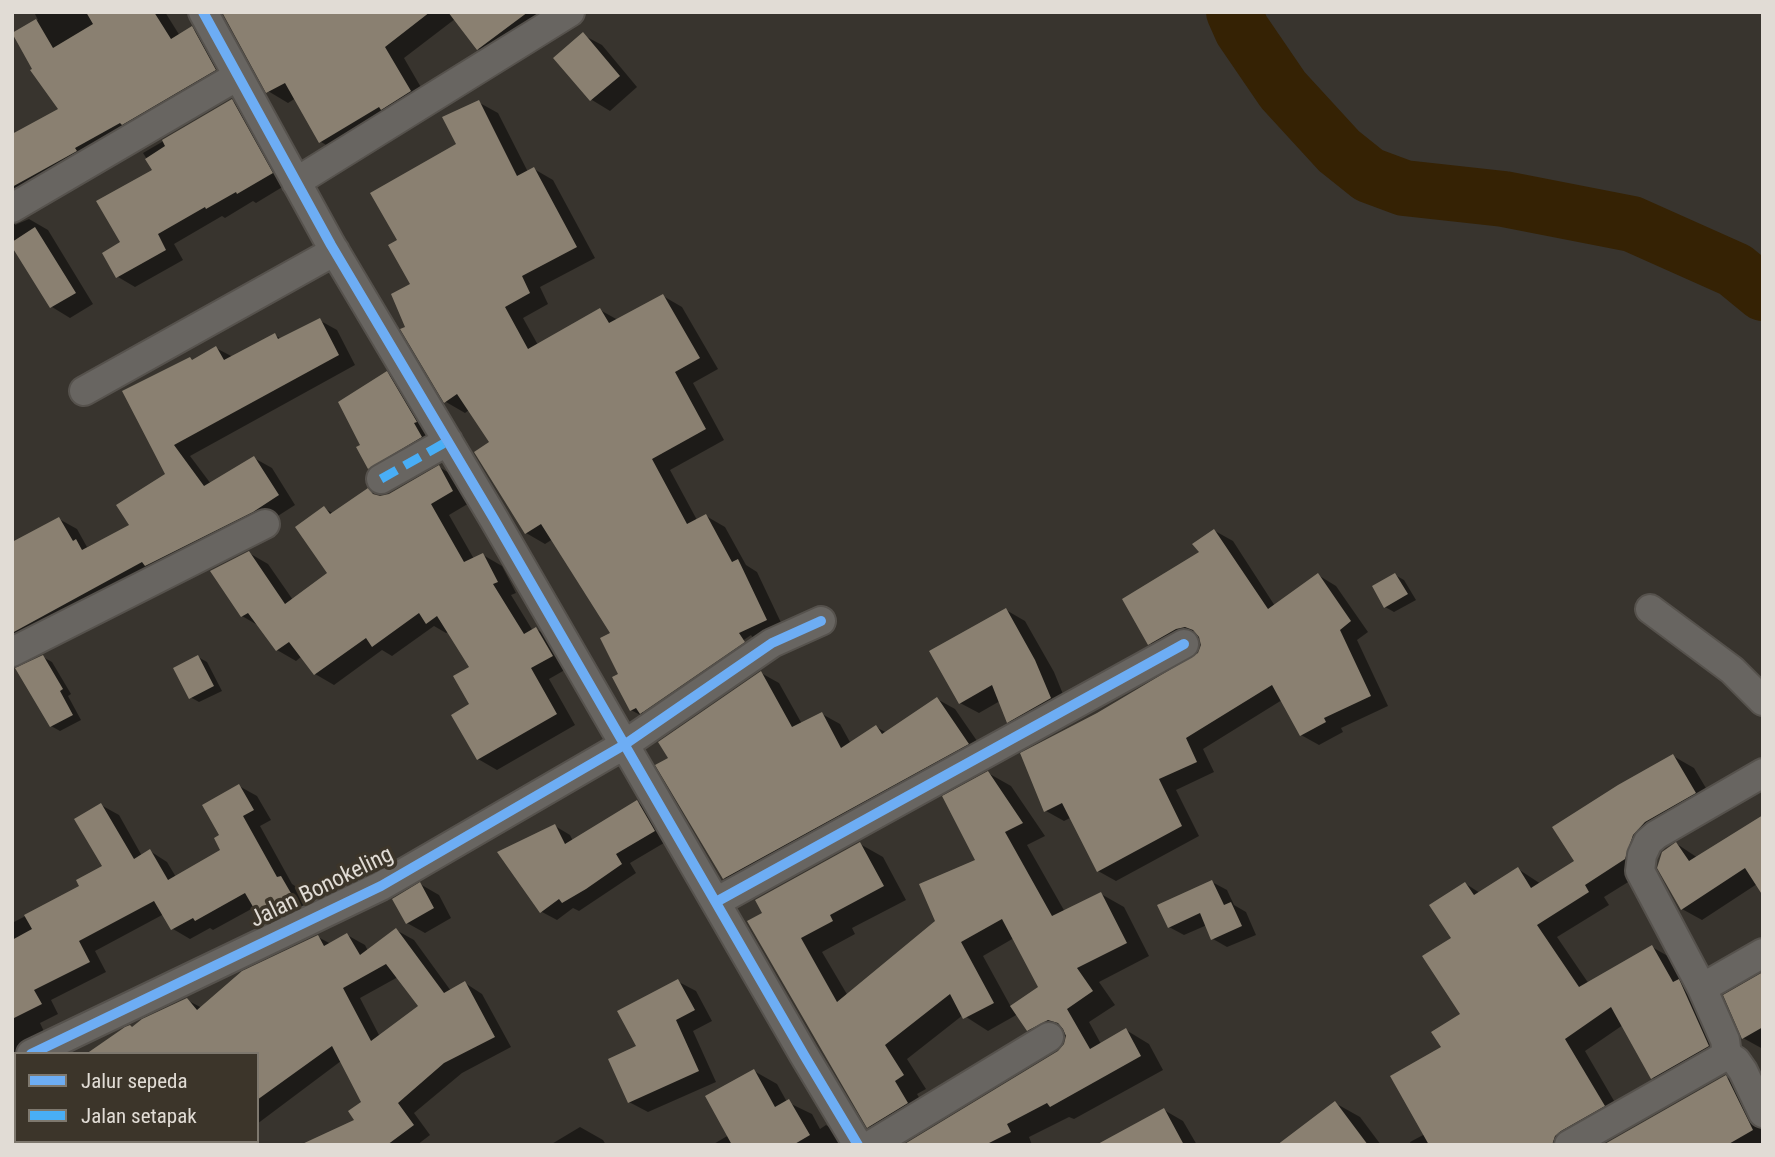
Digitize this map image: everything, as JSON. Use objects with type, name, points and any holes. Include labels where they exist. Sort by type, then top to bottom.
[{"type":"street","points":[[203,12],[236,77],[335,251],[858,1145]]},
{"type":"street","points":[[296,182],[570,12]]},
{"type":"street","points":[[12,208],[236,77]]},
{"type":"street","points":[[84,391],[335,251]]},
{"type":"street","points":[[381,479],[448,441]]},
{"type":"street","points":[[12,652],[265,524]]},
{"type":"street","points":[[1650,609],[1732,670],[1763,701]]},
{"type":"street","name":"Jalan Bonokeling","points":[[35,1052],[381,886],[624,745],[772,643],[821,621]]},
{"type":"street","points":[[716,902],[1184,644]]},
{"type":"street","points":[[1763,774],[1648,842],[1642,855],[1640,871],[1702,988],[1725,1040],[1727,1055],[1744,1071],[1763,1113]]},
{"type":"street","points":[[1702,988],[1763,953]]},
{"type":"street","points":[[871,1145],[1049,1037]]},
{"type":"street","points":[[1569,1145],[1727,1055]]},
{"type":"building","points":[[86,12],[154,12],[171,39],[192,26],[216,70],[122,125],[120,123],[75,148],[77,151],[12,187],[12,134],[58,109],[30,70],[32,69],[12,33],[36,19],[53,48],[93,24]]},
{"type":"building","points":[[222,12],[430,12],[385,47],[411,91],[319,143],[285,83],[266,93]]},
{"type":"building","points":[[448,12],[528,12],[477,50]]},
{"type":"building","points":[[583,32],[620,76],[590,101],[553,58]]},
{"type":"building","points":[[232,99],[273,173],[158,234],[166,250],[116,278],[102,253],[120,242],[96,201],[152,170],[145,159],[165,146],[162,140]]},
{"type":"building","points":[[479,100],[517,176],[534,167],[577,247],[522,276],[530,293],[505,307],[528,349],[600,308],[609,323],[663,294],[700,358],[675,372],[706,429],[652,459],[687,524],[706,514],[732,562],[738,559],[767,620],[739,633],[745,642],[640,714],[636,708],[630,711],[612,677],[618,674],[600,638],[610,633],[541,524],[525,534],[474,452],[489,442],[457,394],[444,403],[400,329],[405,327],[391,294],[410,284],[388,245],[397,240],[370,193],[456,144],[442,117]]},
{"type":"building","points":[[35,227],[76,293],[50,308],[12,247],[12,242]]},
{"type":"building","points":[[320,318],[339,355],[174,445],[204,486],[254,456],[279,495],[253,512],[145,566],[142,562],[12,633],[12,542],[59,517],[73,541],[76,539],[82,550],[129,525],[116,505],[165,474],[122,391],[190,357],[192,360],[216,346],[224,360],[275,333],[278,339]]},
{"type":"building","points":[[387,371],[417,422],[414,423],[422,437],[368,469],[356,447],[360,445],[338,402]]},
{"type":"building","points":[[439,465],[453,491],[431,504],[464,562],[483,553],[498,582],[493,584],[524,634],[536,627],[553,656],[531,668],[557,714],[477,760],[451,715],[469,704],[453,676],[469,667],[437,616],[426,624],[419,613],[372,647],[366,638],[314,675],[289,642],[276,651],[248,613],[241,617],[210,571],[249,551],[285,604],[327,573],[295,527],[324,506],[330,514],[368,488],[373,494],[380,496],[389,494]]},
{"type":"building","points":[[1214,529],[1268,609],[1318,573],[1351,621],[1340,630],[1371,696],[1324,718],[1326,722],[1300,736],[1272,685],[1186,738],[1197,762],[1159,779],[1182,826],[1097,872],[1062,803],[1044,812],[1020,753],[1097,713],[1198,653],[1201,645],[1199,637],[1193,630],[1185,627],[1176,629],[1148,645],[1122,599],[1199,552],[1192,544]]},
{"type":"building","points":[[1395,573],[1408,594],[1384,608],[1372,586]]},
{"type":"building","points":[[1006,608],[1035,660],[1051,698],[1007,723],[992,685],[959,704],[929,651]]},
{"type":"building","points":[[43,655],[63,689],[60,691],[73,715],[50,727],[15,668]]},
{"type":"building","points":[[198,655],[214,686],[189,699],[173,668]]},
{"type":"building","points":[[761,671],[792,727],[822,712],[841,748],[876,725],[882,734],[937,697],[969,744],[723,879],[655,765],[668,758],[658,742]]},
{"type":"building","points":[[1673,754],[1696,793],[1645,822],[1633,835],[1625,859],[1585,885],[1589,892],[1537,925],[1579,987],[1652,945],[1673,982],[1679,979],[1709,1046],[1651,1079],[1611,1007],[1565,1039],[1605,1106],[1561,1131],[1555,1136],[1552,1145],[1429,1145],[1390,1076],[1441,1047],[1431,1032],[1460,1014],[1422,956],[1451,938],[1429,905],[1465,882],[1474,895],[1518,867],[1531,888],[1574,861],[1552,827]]},
{"type":"building","points":[[988,771],[1023,823],[1005,832],[1052,916],[1101,892],[1127,943],[1077,968],[1093,991],[1067,1009],[1090,1049],[1126,1028],[1141,1056],[1050,1107],[1047,1103],[1007,1124],[1011,1132],[985,1145],[903,1145],[1058,1051],[1064,1044],[1066,1036],[1058,1023],[1048,1020],[1027,1031],[1010,1006],[1038,987],[1002,919],[961,942],[994,1003],[963,1019],[950,994],[885,1045],[904,1075],[895,1081],[908,1103],[867,1128],[747,921],[762,913],[755,900],[860,842],[884,886],[830,915],[833,921],[801,938],[837,1002],[935,921],[919,884],[975,860],[942,796]]},
{"type":"building","points":[[239,784],[254,810],[243,816],[277,877],[281,876],[299,907],[263,924],[245,893],[195,921],[193,918],[171,930],[154,901],[79,941],[90,962],[34,990],[42,1004],[12,1019],[12,940],[32,929],[24,915],[79,886],[76,880],[102,866],[74,819],[101,803],[134,859],[150,849],[168,880],[220,850],[214,838],[219,835],[202,805]]},
{"type":"building","points":[[637,800],[655,831],[616,854],[622,864],[586,889],[562,903],[559,899],[540,913],[497,852],[555,824],[565,844]]},
{"type":"building","points":[[1763,815],[1763,896],[1745,868],[1681,910],[1657,868],[1662,852],[1676,842],[1689,861]]},
{"type":"building","points":[[1212,880],[1224,905],[1231,902],[1242,926],[1211,940],[1200,913],[1168,928],[1157,905]]},
{"type":"building","points":[[420,882],[434,908],[406,924],[392,899]]},
{"type":"building","points":[[396,928],[444,993],[465,981],[495,1037],[444,1063],[398,1103],[414,1125],[387,1145],[300,1145],[354,1120],[348,1111],[361,1102],[332,1046],[259,1099],[259,1052],[89,1052],[125,1027],[132,1027],[142,1019],[187,998],[197,1010],[242,971],[318,935],[324,946],[347,933],[360,955]],"holes":[[[386,964],[418,1006],[371,1041],[343,988]]]},
{"type":"building","points":[[1763,972],[1763,1027],[1742,1039],[1723,995]]},
{"type":"building","points":[[678,979],[695,1010],[676,1020],[699,1071],[628,1103],[608,1059],[636,1046],[617,1011]]},
{"type":"building","points":[[754,1069],[775,1107],[789,1099],[810,1135],[793,1145],[732,1145],[705,1096]]},
{"type":"building","points":[[1726,1075],[1753,1130],[1727,1145],[1603,1145]]},
{"type":"building","points":[[1335,1101],[1368,1145],[1277,1145]]},
{"type":"building","points":[[1164,1108],[1184,1145],[1096,1145]]},
{"type":"waterway","points":[[1234,12],[1242,30],[1283,90],[1339,151],[1369,175],[1404,188],[1504,199],[1632,224],[1735,270],[1763,293]]},
{"type":"marked path","points":[[381,479],[448,441]]},
{"type":"cycle path","points":[[203,12],[331,245],[494,519],[858,1145]]},
{"type":"cycle path","points":[[35,1052],[381,886],[624,745],[772,643],[821,621]]},
{"type":"cycle path","points":[[716,902],[1184,644]]}]
